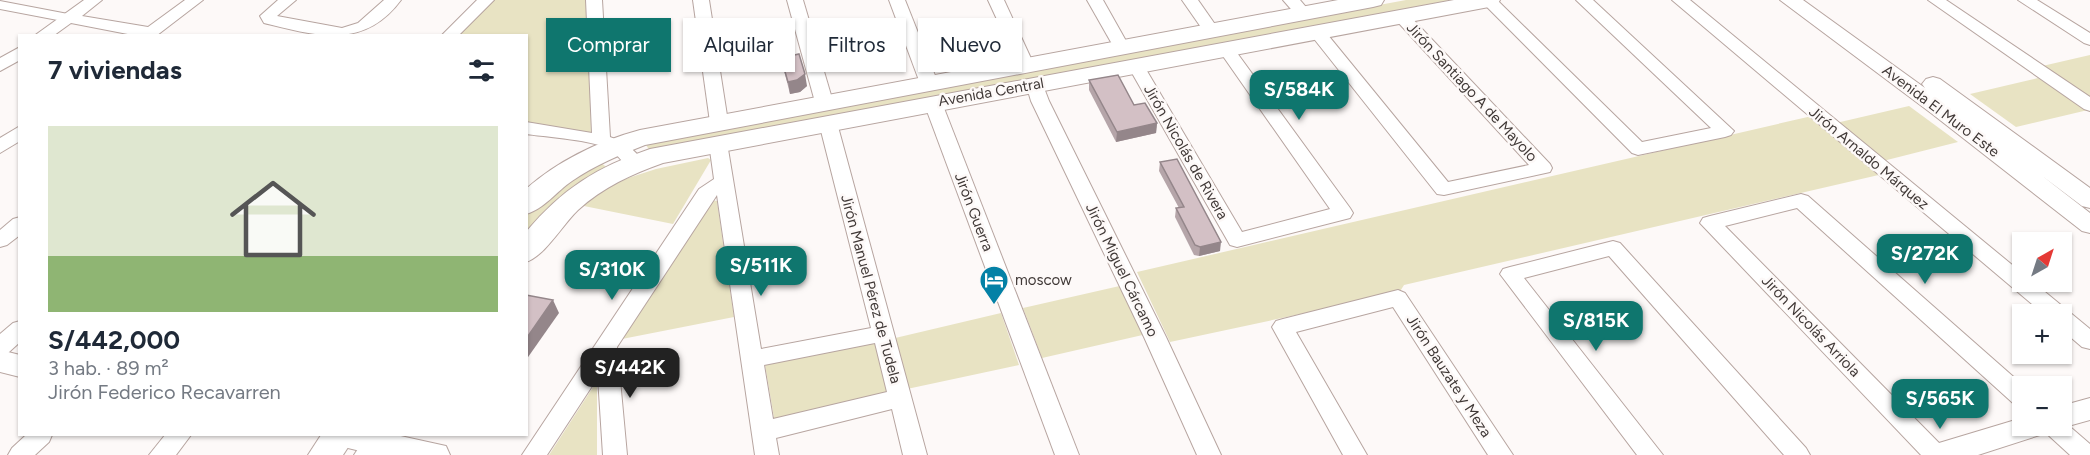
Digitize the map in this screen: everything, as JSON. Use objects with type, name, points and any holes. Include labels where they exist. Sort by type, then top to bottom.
[{"type":"main road","name":"Avenida Central","points":[[1129,57],[1211,30],[1304,15],[1373,0]]},
{"type":"main road","name":"Avenida Central","points":[[528,203],[565,173],[609,143],[640,138],[719,132],[1129,57],[1226,49],[1304,15],[1401,16],[1489,0]]},
{"type":"main road","name":"Avenida Central","points":[[528,250],[565,205],[592,184],[635,163],[719,132]]},
{"type":"main road","points":[[324,455],[338,436]]},
{"type":"street","points":[[45,34],[94,0]]},
{"type":"street","points":[[0,5],[149,34],[195,0]]},
{"type":"street","points":[[288,0],[268,16],[276,23],[344,33],[353,32],[363,26],[393,0]]},
{"type":"street","points":[[451,34],[486,0]]},
{"type":"street","points":[[594,0],[609,143]]},
{"type":"street","points":[[701,0],[719,132],[723,182],[767,455]]},
{"type":"street","name":"Jirón Manuel Pérez de Tudela","points":[[795,0],[826,112],[881,334],[915,455]]},
{"type":"street","name":"Jirón Guerra","points":[[897,0],[1067,455]]},
{"type":"street","name":"Jirón Miguel Cárcamo","points":[[996,0],[1040,101],[1155,337],[1209,455]]},
{"type":"street","name":"Jirón Nicolás de Rivera","points":[[1095,0],[1237,240],[1343,213],[1226,49]]},
{"type":"street","points":[[1190,0],[1211,30]]},
{"type":"street","points":[[1489,0],[1638,149],[1725,131],[1584,0]]},
{"type":"street","name":"Jirón Arnaldo Márquez","points":[[1680,0],[2046,304]]},
{"type":"street","name":"Avenida El Muro Este","points":[[1790,0],[1950,117],[2090,225]]},
{"type":"street","name":"Avenida El Muro Este","points":[[1818,0],[2090,200]]},
{"type":"street","points":[[1936,0],[2090,105]]},
{"type":"street","points":[[2026,0],[2090,40]]},
{"type":"street","name":"Jirón Santiago A de Mayolo","points":[[1304,15],[1444,189],[1543,168],[1401,16]]},
{"type":"street","points":[[0,66],[18,53]]},
{"type":"street","points":[[1950,117],[1972,112]]},
{"type":"street","points":[[528,128],[609,143],[635,163]]},
{"type":"street","points":[[0,147],[18,134]]},
{"type":"street","points":[[534,455],[706,194],[712,187],[723,182]]},
{"type":"street","name":"Jirón Nicolás Arriola","points":[[1938,455],[1710,223],[1801,201],[2012,389]]},
{"type":"street","points":[[0,240],[18,226]]},
{"type":"street","points":[[1651,455],[1510,274],[1613,248],[1798,455]]},
{"type":"street","name":"Jirón Bauzate y Meza","points":[[1355,455],[1283,327],[1398,298],[1501,455]]},
{"type":"street","name":"Jirón Arnaldo Márquez","points":[[2072,326],[2090,341]]},
{"type":"street","points":[[0,346],[18,331]]},
{"type":"street","points":[[753,358],[881,334]]},
{"type":"street","points":[[606,346],[615,455]]},
{"type":"street","points":[[0,361],[18,366]]},
{"type":"street","points":[[764,430],[900,399]]},
{"type":"street","points":[[2072,414],[2090,409]]},
{"type":"street","points":[[1938,455],[2012,432]]},
{"type":"street","points":[[20,455],[39,436]]},
{"type":"street","points":[[161,455],[179,436]]},
{"type":"street","points":[[343,436],[436,455]]},
{"type":"street","points":[[2065,436],[2086,455]]},
{"type":"shaded area","points":[[490,0],[589,0],[589,18],[546,18],[546,72],[590,72],[591,135],[528,126],[528,34],[455,34]]},
{"type":"shaded area","points":[[1406,0],[1451,0],[650,151],[646,145],[653,140]]},
{"type":"shaded area","points":[[2090,55],[2090,101],[2038,67]]},
{"type":"shaded area","points":[[2038,78],[2088,110],[2016,127],[1970,94]]},
{"type":"shaded area","points":[[1909,106],[1958,142],[1883,161],[1836,123]]},
{"type":"shaded area","points":[[1812,116],[1883,174],[1404,285],[1399,293],[1170,342],[1137,272]]},
{"type":"shaded area","points":[[708,158],[711,160],[673,224],[579,205],[622,180],[656,169]]},
{"type":"shaded area","points":[[596,159],[609,169],[528,238],[528,210]]},
{"type":"shaded area","points":[[711,200],[717,201],[734,317],[622,339]]},
{"type":"shaded area","points":[[1124,285],[1147,334],[1042,358],[1023,308]]},
{"type":"shaded area","points":[[1001,313],[1019,365],[907,389],[891,339]]},
{"type":"shaded area","points":[[875,341],[891,396],[775,424],[765,365]]},
{"type":"shaded area","points":[[597,381],[597,455],[549,455]]},
{"type":"building","points":[[799,54],[805,74],[797,80],[788,82],[785,72],[795,72],[795,55]]},
{"type":"building","points":[[1118,75],[1134,105],[1145,103],[1157,123],[1117,132],[1089,80]]},
{"type":"building","points":[[1177,159],[1221,242],[1200,247],[1195,245],[1176,208],[1184,207],[1160,162]]},
{"type":"building","points":[[528,295],[553,300],[528,336]]},
{"type":"place","name":"moscow","points":[[994,306]]}]
